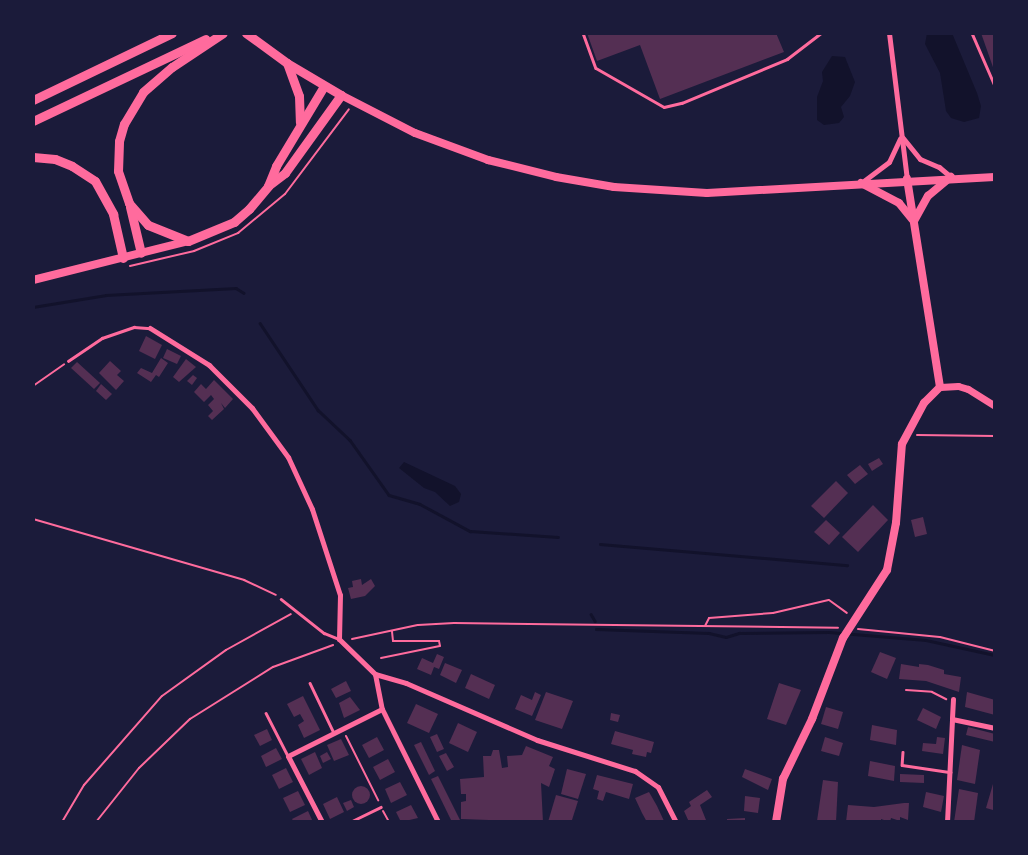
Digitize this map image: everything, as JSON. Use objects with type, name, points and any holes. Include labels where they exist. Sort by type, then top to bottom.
[{"type":"main road","points":[[33,100],[173,33]]},
{"type":"main road","points":[[33,121],[221,33]]},
{"type":"main road","points":[[141,253],[117,155],[124,124],[133,107],[157,79],[221,33]]},
{"type":"main road","points":[[246,33],[324,86],[415,133],[466,152],[577,181],[659,191],[707,193],[908,179],[995,177]]},
{"type":"main road","points":[[283,60],[299,96],[300,123]]},
{"type":"main road","points":[[268,186],[300,123],[324,86]]},
{"type":"main road","points":[[33,280],[188,241],[234,222],[268,186],[285,173],[341,95]]},
{"type":"main road","points":[[33,157],[55,159],[95,181],[113,214],[123,258]]},
{"type":"main road","points":[[914,222],[928,196],[951,177]]},
{"type":"main road","points":[[776,822],[783,779],[812,719],[847,630],[875,593],[890,560],[896,523],[899,454],[905,435],[924,403],[940,387],[908,179]]},
{"type":"main road","points":[[861,183],[898,203],[914,222]]},
{"type":"main road","points":[[129,203],[140,218],[157,231],[188,241]]},
{"type":"street","points":[[889,33],[908,179]]},
{"type":"street","points":[[901,135],[920,159],[939,167],[951,177]]},
{"type":"street","points":[[861,183],[889,162],[901,135]]},
{"type":"street","points":[[150,328],[217,372],[252,408],[288,457],[312,509],[340,595],[340,641],[375,674],[406,683],[537,740],[635,771],[658,787],[676,822]]},
{"type":"street","points":[[940,387],[958,386],[968,389],[995,407]]},
{"type":"street","points":[[375,674],[382,709],[438,822]]},
{"type":"street","points":[[947,822],[953,701]]},
{"type":"street","points":[[322,822],[288,756],[382,709]]},
{"type":"street","points":[[952,719],[995,729]]},
{"type":"lane","points":[[583,33],[596,68],[664,107],[682,103],[788,59],[821,33]]},
{"type":"lane","points":[[972,33],[995,86]]},
{"type":"lane","points":[[68,361],[102,338],[134,327],[150,328]]},
{"type":"lane","points":[[281,599],[315,626],[340,641]]},
{"type":"lane","points":[[310,683],[334,733]]},
{"type":"lane","points":[[266,713],[288,756]]},
{"type":"lane","points":[[902,752],[902,765],[950,772]]},
{"type":"lane","points":[[350,822],[381,807]]},
{"type":"path","points":[[33,386],[68,361]]},
{"type":"path","points":[[905,435],[995,436]]},
{"type":"path","points":[[33,519],[244,580],[281,599]]},
{"type":"path","points":[[705,627],[709,618],[773,614],[829,600],[844,611]]},
{"type":"path","points":[[62,822],[84,785],[162,696],[226,650],[282,619]]},
{"type":"path","points":[[352,639],[392,630],[454,623],[843,628]]},
{"type":"path","points":[[854,629],[940,638],[995,651]]},
{"type":"path","points":[[381,658],[440,646],[439,641],[393,641],[392,630]]},
{"type":"path","points":[[96,822],[139,768],[190,719],[273,667],[340,641]]},
{"type":"path","points":[[906,690],[932,692],[953,701]]},
{"type":"path","points":[[342,729],[388,822]]},
{"type":"shaded area","points":[[927,33],[952,33],[977,93],[981,106],[979,118],[964,122],[951,118],[946,111],[940,73],[925,44]]},
{"type":"shaded area","points":[[832,56],[845,57],[855,82],[850,96],[841,107],[844,117],[839,123],[824,125],[817,120],[817,97],[823,81],[822,72]]},
{"type":"shaded area","points":[[404,462],[455,486],[461,494],[459,502],[450,506],[435,492],[424,488],[399,468]]},
{"type":"building","points":[[587,33],[776,33],[784,52],[660,99],[640,45],[597,61]]},
{"type":"building","points":[[981,33],[995,33],[995,70],[994,70]]},
{"type":"building","points":[[146,336],[162,345],[155,359],[139,351]]},
{"type":"building","points":[[167,349],[181,356],[177,364],[163,358]]},
{"type":"building","points":[[161,358],[168,363],[159,377],[156,375],[151,382],[137,373],[141,368],[152,373]]},
{"type":"building","points":[[186,359],[196,367],[179,382],[173,377]]},
{"type":"building","points":[[110,361],[121,371],[117,375],[124,381],[116,390],[99,373]]},
{"type":"building","points":[[77,362],[100,383],[94,389],[71,368]]},
{"type":"building","points":[[193,375],[197,378],[192,385],[187,381]]},
{"type":"building","points":[[214,380],[233,399],[225,408],[221,403],[224,409],[212,420],[208,416],[213,411],[208,405],[214,399],[211,395],[204,402],[194,392],[201,384],[206,389]]},
{"type":"building","points":[[101,384],[112,394],[106,400],[96,391]]},
{"type":"building","points":[[879,458],[883,464],[872,471],[868,464]]},
{"type":"building","points":[[860,465],[868,474],[855,484],[847,475]]},
{"type":"building","points":[[836,481],[848,493],[824,518],[811,506]]},
{"type":"building","points":[[873,505],[888,520],[858,552],[842,537]]},
{"type":"building","points":[[923,517],[927,534],[915,537],[911,520]]},
{"type":"building","points":[[826,520],[840,533],[829,545],[814,532]]},
{"type":"building","points":[[361,579],[362,585],[371,579],[375,586],[365,596],[351,599],[348,588],[353,587],[352,581]]},
{"type":"building","points":[[880,652],[896,658],[887,679],[871,672]]},
{"type":"building","points":[[437,654],[444,657],[439,669],[434,667],[431,675],[417,669],[422,658],[433,663]]},
{"type":"building","points":[[445,663],[462,670],[456,683],[440,675]]},
{"type":"building","points":[[901,664],[919,667],[919,664],[928,665],[944,670],[944,674],[961,677],[959,692],[926,681],[899,679]]},
{"type":"building","points":[[471,674],[495,685],[489,699],[465,688]]},
{"type":"building","points":[[346,681],[351,691],[336,698],[331,689]]},
{"type":"building","points":[[779,683],[801,690],[786,725],[767,719]]},
{"type":"building","points":[[535,692],[541,695],[532,716],[515,709],[521,695],[532,700]]},
{"type":"building","points":[[546,692],[573,701],[562,729],[535,720]]},
{"type":"building","points":[[967,692],[995,700],[995,715],[965,707]]},
{"type":"building","points":[[303,696],[320,730],[304,738],[298,725],[304,721],[300,714],[294,717],[287,704]]},
{"type":"building","points":[[350,697],[360,710],[344,718],[339,703]]},
{"type":"building","points":[[416,704],[438,714],[429,733],[407,723]]},
{"type":"building","points":[[826,707],[843,712],[838,729],[821,724]]},
{"type":"building","points":[[923,708],[941,717],[936,729],[917,720]]},
{"type":"building","points":[[611,713],[620,715],[618,722],[610,720]]},
{"type":"building","points":[[458,723],[477,732],[468,752],[449,743]]},
{"type":"building","points":[[872,725],[897,730],[896,745],[870,740]]},
{"type":"building","points":[[968,727],[995,734],[995,742],[966,735]]},
{"type":"building","points":[[267,729],[272,740],[260,746],[254,735]]},
{"type":"building","points":[[615,731],[654,742],[651,753],[647,752],[646,757],[632,754],[633,750],[611,744]]},
{"type":"building","points":[[437,734],[444,749],[437,752],[430,737]]},
{"type":"building","points":[[377,737],[384,750],[369,758],[362,745]]},
{"type":"building","points":[[825,737],[843,743],[839,756],[821,751]]},
{"type":"building","points":[[937,737],[945,738],[943,754],[922,751],[923,743],[936,744]]},
{"type":"building","points":[[341,739],[349,755],[334,761],[327,745]]},
{"type":"building","points":[[421,742],[435,771],[429,775],[414,745]]},
{"type":"building","points":[[962,745],[980,750],[975,784],[957,780]]},
{"type":"building","points":[[526,746],[553,757],[549,766],[555,769],[549,787],[541,783],[543,822],[461,819],[461,802],[466,801],[466,794],[461,794],[460,779],[484,777],[483,756],[491,756],[493,750],[499,750],[502,768],[508,767],[507,756],[522,755]]},
{"type":"building","points":[[276,748],[282,759],[266,767],[261,756]]},
{"type":"building","points":[[315,752],[322,768],[309,775],[301,759]]},
{"type":"building","points":[[327,752],[331,759],[323,763],[320,756]]},
{"type":"building","points":[[446,753],[454,767],[447,771],[439,756]]},
{"type":"building","points":[[388,759],[395,772],[380,780],[373,767]]},
{"type":"building","points":[[870,761],[895,766],[894,781],[868,776]]},
{"type":"building","points":[[286,768],[293,782],[279,789],[272,775]]},
{"type":"building","points":[[567,769],[586,774],[578,799],[561,794]]},
{"type":"building","points":[[745,769],[772,779],[768,790],[742,777]]},
{"type":"building","points":[[900,774],[924,775],[924,783],[900,782]]},
{"type":"building","points":[[597,775],[633,784],[629,799],[606,792],[603,801],[597,799],[599,791],[593,789]]},
{"type":"building","points":[[438,776],[461,822],[452,822],[431,779]]},
{"type":"building","points":[[823,780],[838,782],[836,822],[817,821]]},
{"type":"building","points":[[400,782],[407,795],[391,803],[385,789]]},
{"type":"building","points":[[993,784],[995,785],[993,810],[986,808]]},
{"type":"building","points":[[361,786],[369,791],[370,795],[365,803],[361,804],[353,799],[352,795],[357,787]]},
{"type":"building","points":[[959,789],[978,793],[974,822],[954,822]]},
{"type":"building","points":[[707,790],[712,797],[700,805],[706,820],[689,822],[684,811],[691,806],[689,802]]},
{"type":"building","points":[[298,791],[305,805],[290,812],[283,798]]},
{"type":"building","points":[[649,792],[664,821],[647,822],[642,813],[635,798]]},
{"type":"building","points":[[926,792],[944,796],[941,812],[923,807]]},
{"type":"building","points":[[556,795],[578,801],[572,820],[548,822]]},
{"type":"building","points":[[745,796],[760,798],[758,813],[744,811]]},
{"type":"building","points":[[337,797],[344,812],[330,819],[323,804]]},
{"type":"building","points":[[351,800],[354,807],[347,811],[343,803]]},
{"type":"building","points":[[909,803],[908,820],[900,817],[900,821],[891,818],[890,822],[881,819],[881,822],[846,822],[848,805],[874,807]]},
{"type":"building","points":[[411,805],[418,818],[401,822],[396,812]]},
{"type":"building","points":[[308,811],[313,822],[294,822],[292,819]]},
{"type":"building","points":[[745,818],[745,822],[727,822],[727,819]]},
{"type":"waterway","points":[[33,307],[106,295],[236,288],[244,293]]},
{"type":"waterway","points":[[260,323],[318,410],[350,440],[389,495],[420,504],[470,531],[558,537]]},
{"type":"waterway","points":[[600,544],[847,565]]},
{"type":"waterway","points":[[591,614],[595,621]]},
{"type":"waterway","points":[[596,629],[709,633],[726,637],[739,633],[829,632],[926,640],[995,655]]}]
